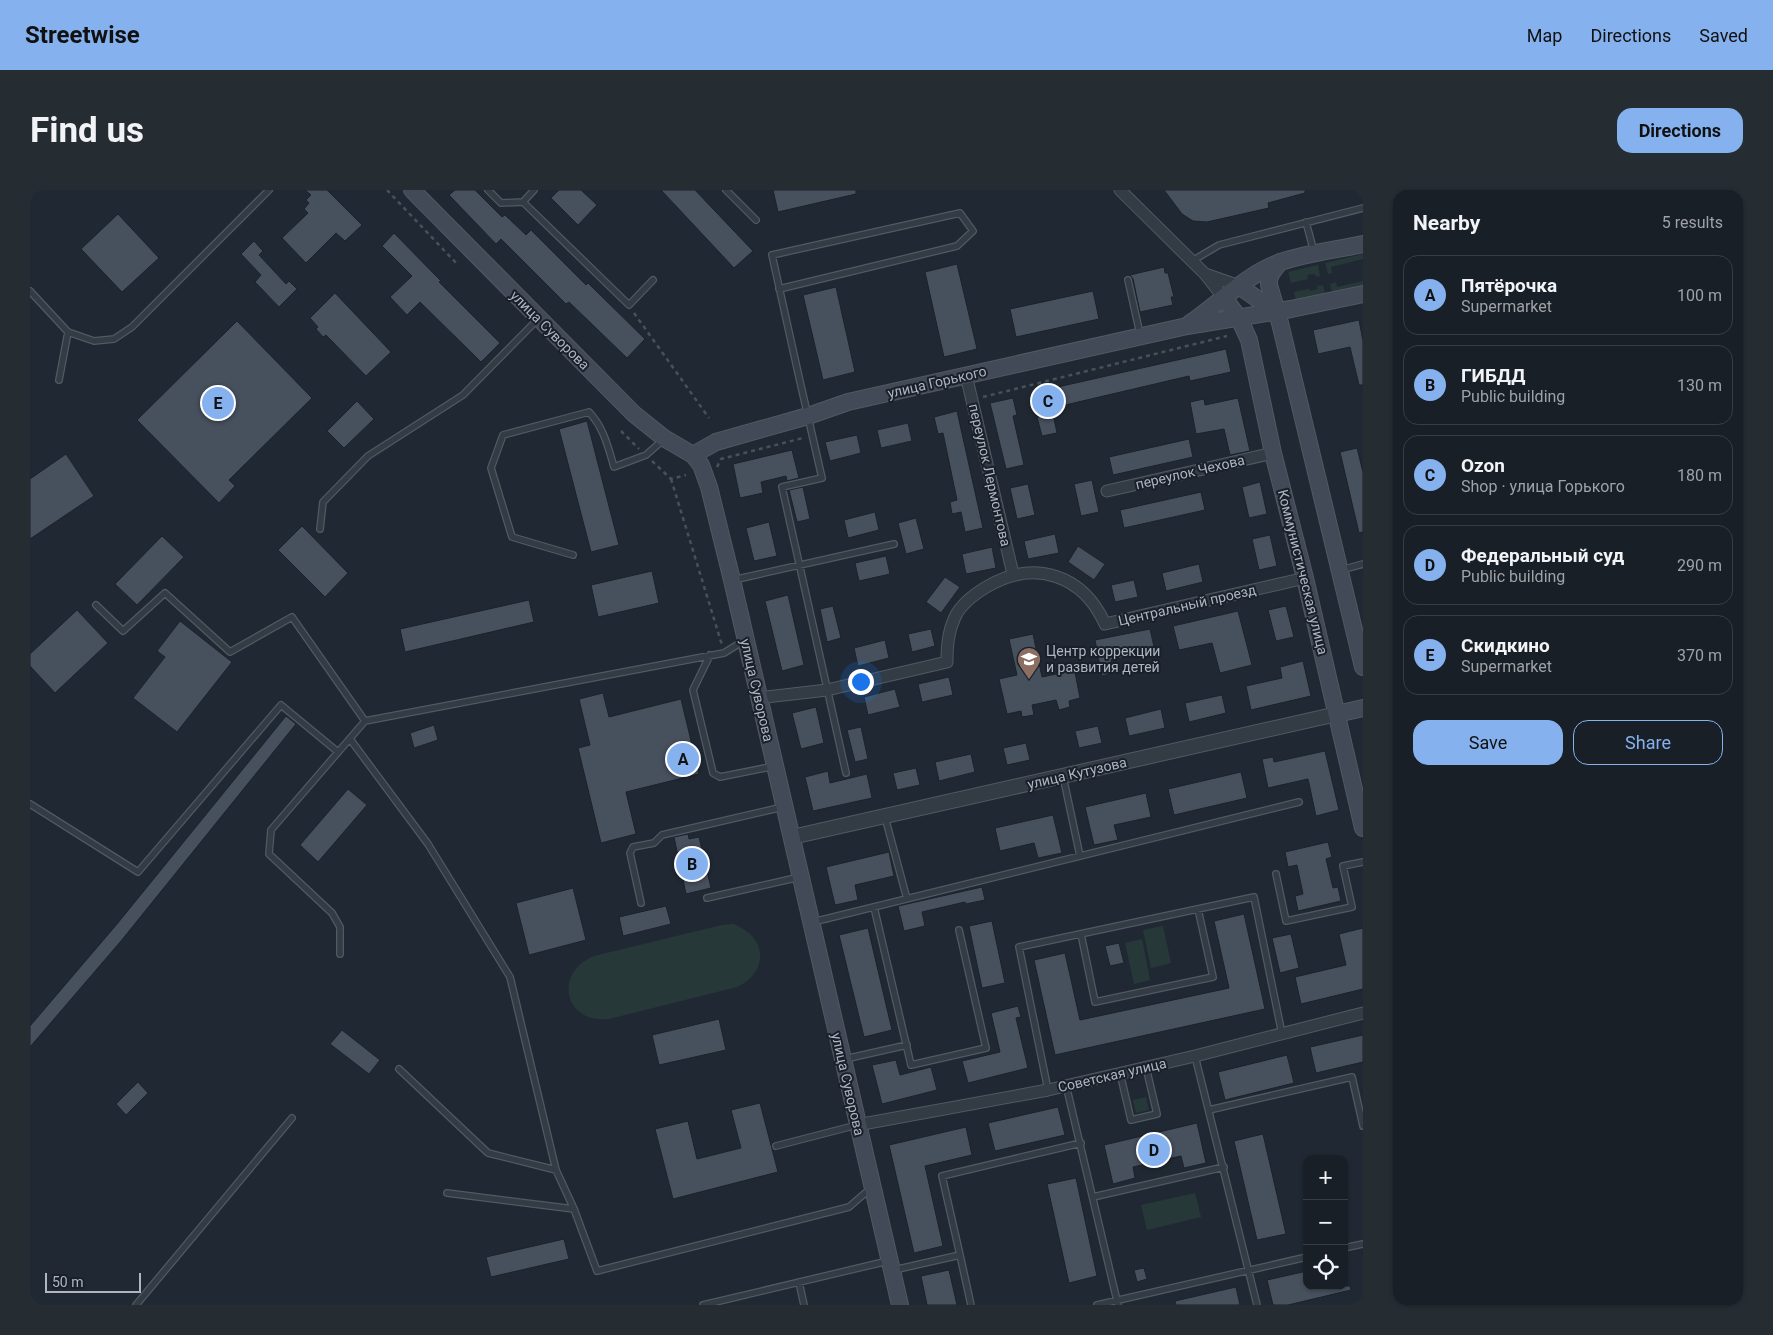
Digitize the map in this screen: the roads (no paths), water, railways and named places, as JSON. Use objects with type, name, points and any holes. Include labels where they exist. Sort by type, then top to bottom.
[{"type":"main road","name":"улица Суворова","points":[[412,190],[634,414],[664,438],[693,455],[704,472],[732,580],[900,1305]]},
{"type":"main road","points":[[1187,326],[1239,286],[1280,262],[1363,244]]},
{"type":"main road","points":[[1280,262],[1269,279],[1363,667]]},
{"type":"main road","points":[[1239,286],[1276,312]]},
{"type":"main road","name":"улица Горького","points":[[693,455],[716,442],[808,416],[848,402],[1187,326],[1276,312],[1363,294]]},
{"type":"main road","name":"Коммунистическая улица","points":[[1224,298],[1239,318],[1249,340],[1273,453],[1306,578],[1363,828]]},
{"type":"main road","name":"улица Кутузова","points":[[1337,714],[1363,708]]},
{"type":"street","points":[[1120,190],[1205,274],[1224,298]]},
{"type":"street","points":[[1205,274],[1239,286]]},
{"type":"street","name":"переулок Лермонтова","points":[[966,375],[1012,574]]},
{"type":"street","name":"переулок Чехова","points":[[1107,491],[1273,453]]},
{"type":"street","name":"Центральный проезд","points":[[758,698],[827,690],[947,662],[947,638],[956,615],[975,593],[1012,574],[1056,575],[1082,591],[1098,610],[1105,624],[1306,578]]},
{"type":"street","name":"улица Кутузова","points":[[792,837],[1337,714]]},
{"type":"street","name":"Советская улица","points":[[858,1125],[1048,1090],[1195,1056],[1363,1013]]},
{"type":"lane","points":[[30,291],[68,332],[94,341],[114,338],[132,327],[269,190]]},
{"type":"lane","points":[[488,190],[501,203],[523,202],[534,190]]},
{"type":"lane","points":[[726,190],[756,220]]},
{"type":"lane","points":[[523,202],[629,305],[653,280]]},
{"type":"lane","points":[[1192,261],[1219,245],[1363,208]]},
{"type":"lane","points":[[779,289],[957,246],[973,230],[960,213],[772,255],[779,289],[822,478],[782,487],[846,773]]},
{"type":"lane","points":[[1306,222],[1315,254]]},
{"type":"lane","points":[[1128,280],[1141,336]]},
{"type":"lane","points":[[320,529],[323,502],[368,456],[463,395],[539,318]]},
{"type":"lane","points":[[60,380],[68,332]]},
{"type":"lane","points":[[573,555],[512,537],[491,468],[503,435],[589,412],[603,430],[614,467],[646,456],[664,438]]},
{"type":"lane","points":[[732,580],[894,544]]},
{"type":"lane","points":[[1339,570],[1363,564]]},
{"type":"lane","points":[[96,605],[123,631],[165,592],[230,652],[292,617],[366,721]]},
{"type":"lane","points":[[340,954],[340,927],[332,913],[269,854],[271,830],[366,721],[710,656],[724,653],[745,640]]},
{"type":"lane","points":[[710,656],[693,690],[713,773],[720,778],[775,766]]},
{"type":"lane","points":[[30,804],[138,872],[281,705],[338,752]]},
{"type":"lane","points":[[350,739],[428,844],[510,977],[556,1170],[574,1209],[597,1271],[849,1207],[872,1186]]},
{"type":"lane","points":[[1063,776],[1080,856]]},
{"type":"lane","points":[[811,923],[1299,802]]},
{"type":"lane","points":[[641,903],[630,853],[633,847],[654,843],[662,835],[785,807]]},
{"type":"lane","points":[[885,816],[907,899]]},
{"type":"lane","points":[[1276,874],[1286,921],[1352,907],[1344,866],[1363,862]]},
{"type":"lane","points":[[707,898],[801,877]]},
{"type":"lane","points":[[1048,1090],[1019,947],[1254,897],[1282,1034]]},
{"type":"lane","points":[[874,907],[911,1065],[986,1048],[959,930]]},
{"type":"lane","points":[[1080,934],[1095,1002],[1167,987],[1213,977],[1198,909]]},
{"type":"lane","points":[[843,1060],[906,1045]]},
{"type":"lane","points":[[1195,1056],[1257,1305]]},
{"type":"lane","points":[[1120,1073],[1131,1120],[1157,1114],[1146,1067]]},
{"type":"lane","points":[[399,1069],[488,1153],[556,1170]]},
{"type":"lane","points":[[1209,1110],[1352,1076],[1363,1126]]},
{"type":"lane","points":[[1066,1085],[1117,1303]]},
{"type":"lane","points":[[136,1305],[292,1118]]},
{"type":"lane","points":[[776,1146],[858,1125]]},
{"type":"lane","points":[[971,1305],[942,1176],[1081,1143]]},
{"type":"lane","points":[[1093,1197],[1224,1167]]},
{"type":"lane","points":[[447,1193],[574,1209]]},
{"type":"lane","points":[[1348,1247],[1363,1244]]},
{"type":"lane","points":[[703,1305],[799,1282],[960,1255]]},
{"type":"lane","points":[[1097,1305],[1117,1303],[1303,1258]]},
{"type":"lane","points":[[799,1282],[804,1305]]},
{"type":"place","name":"Ozon","points":[[1048,401]]},
{"type":"place","name":"Скидкино","points":[[218,403]]},
{"type":"place","name":"Центр коррекции и развития детей","points":[[1029,680]]},
{"type":"place","name":"Пятёрочка","points":[[683,759]]},
{"type":"place","name":"ГИБДД","points":[[692,864]]},
{"type":"place","name":"Федеральный суд","points":[[1154,1150]]}]
